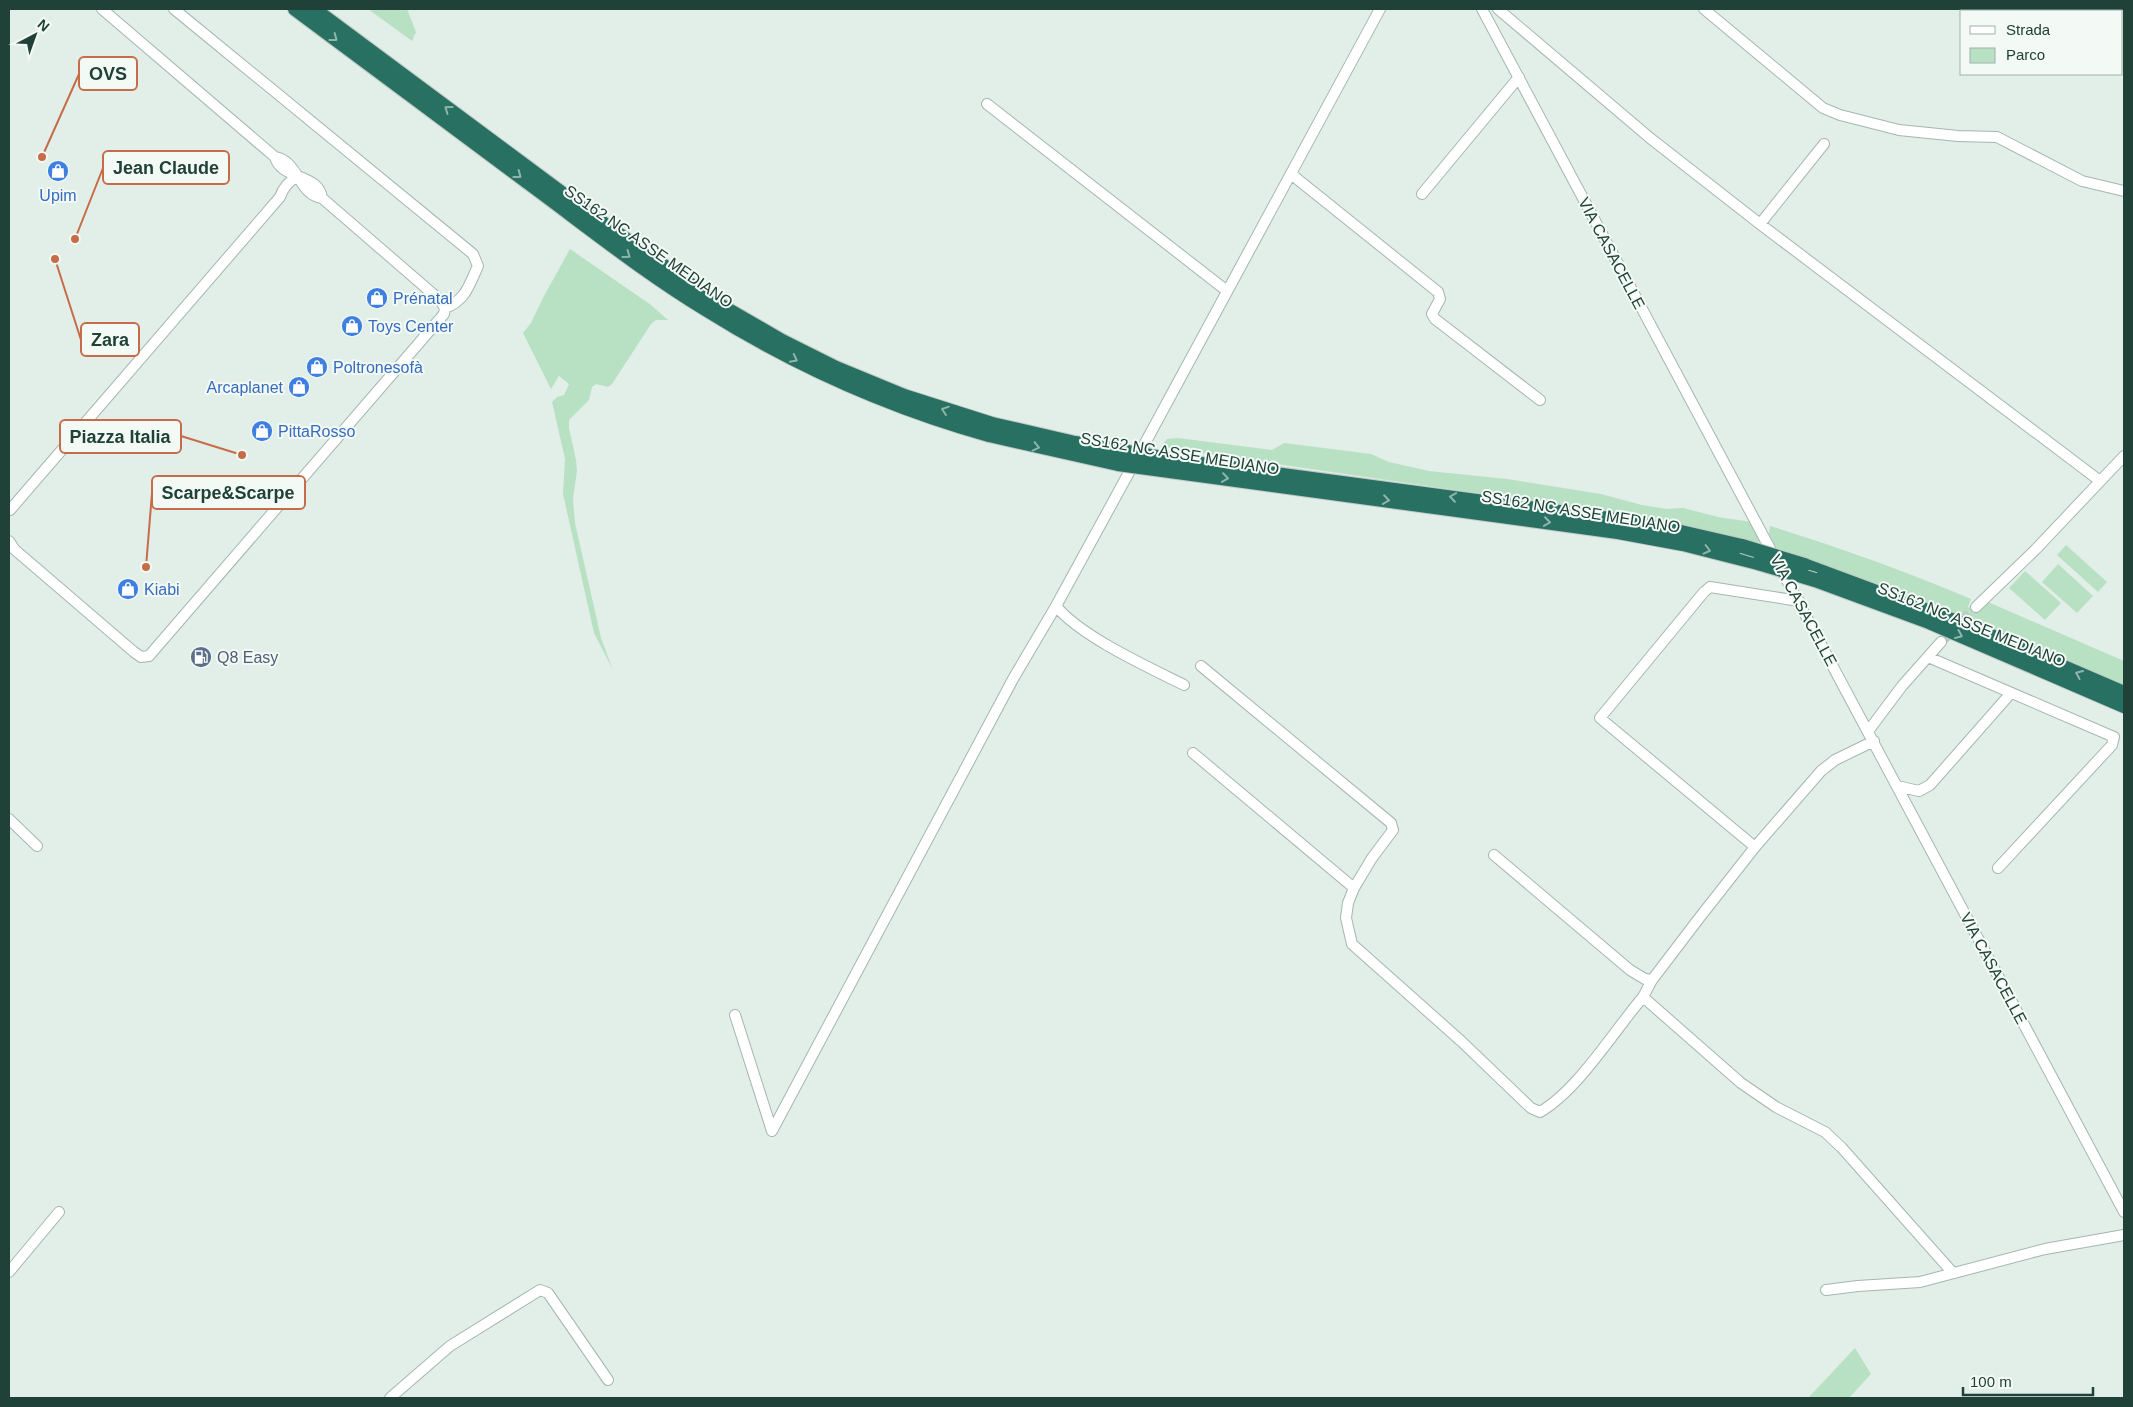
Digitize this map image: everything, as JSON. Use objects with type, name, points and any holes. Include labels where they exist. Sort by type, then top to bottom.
[{"type":"highway","name":"SS162 NC ASSE MEDIANO","points":[[295,9],[483,142],[591,222],[718,304],[841,376],[904,396],[990,430],[1075,443],[1178,466],[1618,532],[1683,544],[1758,563],[1815,580],[1937,626],[2124,706]]},
{"type":"highway","name":"SS162 NC ASSE MEDIANO","points":[[314,9],[483,142]]},
{"type":"highway","name":"SS162 NC ASSE MEDIANO","points":[[1178,466],[1597,517],[1681,532],[1742,546],[1804,565],[1968,626],[2124,693]]},
{"type":"street","points":[[9,512],[280,197],[288,195],[296,184],[298,176],[294,168],[282,158],[275,157],[102,9]]},
{"type":"street","points":[[10,546],[134,652],[141,657],[149,656],[440,320],[445,308],[456,304],[464,295],[478,266],[473,254],[174,9]]},
{"type":"street","points":[[735,1015],[772,1131],[1004,696],[1056,606],[1380,9]]},
{"type":"street","name":"VIA CASACELLE","points":[[1482,9],[2124,1212]]},
{"type":"street","points":[[1498,9],[1650,138],[1760,224],[2100,481]]},
{"type":"street","points":[[1704,9],[1823,108],[1840,115],[1899,130],[1958,136],[1997,137],[2082,181],[2124,191]]},
{"type":"street","points":[[1422,194],[1518,77]]},
{"type":"street","points":[[987,104],[1227,291]]},
{"type":"street","points":[[1760,224],[1824,144]]},
{"type":"street","points":[[1291,174],[1438,292],[1440,299],[1432,314],[1435,319],[1540,400]]},
{"type":"street","points":[[298,176],[306,179],[321,192],[322,198],[440,300],[445,308]]},
{"type":"street","points":[[1976,607],[2036,549],[2124,456]]},
{"type":"street","points":[[1755,847],[1600,718],[1710,587],[1799,601]]},
{"type":"street","points":[[1056,606],[1063,615],[1099,640],[1184,685]]},
{"type":"street","points":[[1868,730],[1902,686],[1941,642]]},
{"type":"street","points":[[1928,657],[2110,734],[2115,740],[1998,868]]},
{"type":"street","points":[[1201,666],[1393,826],[1354,888],[1348,902],[1346,918],[1352,944],[1461,1041],[1531,1108],[1540,1112],[1551,1106],[1588,1066],[1643,997],[1652,980],[1755,847],[1821,771],[1835,760],[1874,741]]},
{"type":"street","points":[[1897,786],[1918,791],[1930,785],[2011,693]]},
{"type":"street","points":[[1193,753],[1354,888]]},
{"type":"street","points":[[9,819],[37,846]]},
{"type":"street","points":[[1494,855],[1630,970],[1645,979],[1652,980]]},
{"type":"street","points":[[1643,997],[1741,1083],[1776,1107],[1825,1132],[1842,1148],[1953,1273]]},
{"type":"street","points":[[9,1272],[59,1212]]},
{"type":"street","points":[[1826,1290],[1920,1282],[2046,1249],[2124,1235]]},
{"type":"street","points":[[390,1398],[450,1346],[540,1290],[548,1293],[608,1380]]},
{"type":"green space","points":[[368,9],[407,9],[416,32],[412,41]]},
{"type":"green space","points":[[570,249],[651,305],[668,320],[656,320],[651,324],[612,384],[608,387],[596,384],[592,387],[589,400],[569,420],[577,471],[573,499],[575,523],[601,638],[613,670],[594,633],[563,494],[565,459],[552,402],[557,397],[564,395],[569,384],[559,376],[551,389],[523,333],[531,323]]},
{"type":"green space","points":[[1178,438],[1272,450],[1284,443],[1371,454],[1389,462],[1429,471],[1507,479],[1601,494],[1642,505],[1667,509],[1683,508],[1718,517],[1752,522],[1760,543],[1621,514],[1160,447],[1167,439]]},
{"type":"green space","points":[[1770,526],[1871,560],[1971,599],[1968,607],[1978,612],[1988,602],[2124,661],[2124,686],[1902,594],[1777,550],[1769,534]]},
{"type":"green space","points":[[2066,545],[2107,582],[2098,592],[2057,555]]},
{"type":"green space","points":[[2058,564],[2093,596],[2077,613],[2042,582]]},
{"type":"green space","points":[[2025,571],[2061,603],[2045,620],[2009,588]]},
{"type":"green space","points":[[1855,1348],[1871,1374],[1849,1398],[1808,1398]]},
{"type":"tunnel","points":[[1941,642],[1976,607]]},
{"type":"place","name":"OVS","points":[[42,157]]},
{"type":"place","name":"Upim","points":[[58,171]]},
{"type":"place","name":"Jean Claude","points":[[75,239]]},
{"type":"place","name":"Zara","points":[[55,259]]},
{"type":"place","name":"Prénatal","points":[[377,298]]},
{"type":"place","name":"Toys Center","points":[[352,326]]},
{"type":"place","name":"Poltronesofà","points":[[317,367]]},
{"type":"place","name":"Arcaplanet","points":[[299,387]]},
{"type":"place","name":"PittaRosso","points":[[262,431]]},
{"type":"place","name":"Piazza Italia","points":[[242,455]]},
{"type":"place","name":"Scarpe&Scarpe","points":[[146,567]]},
{"type":"place","name":"Kiabi","points":[[128,589]]},
{"type":"place","name":"Q8 Easy","points":[[201,657]]}]
